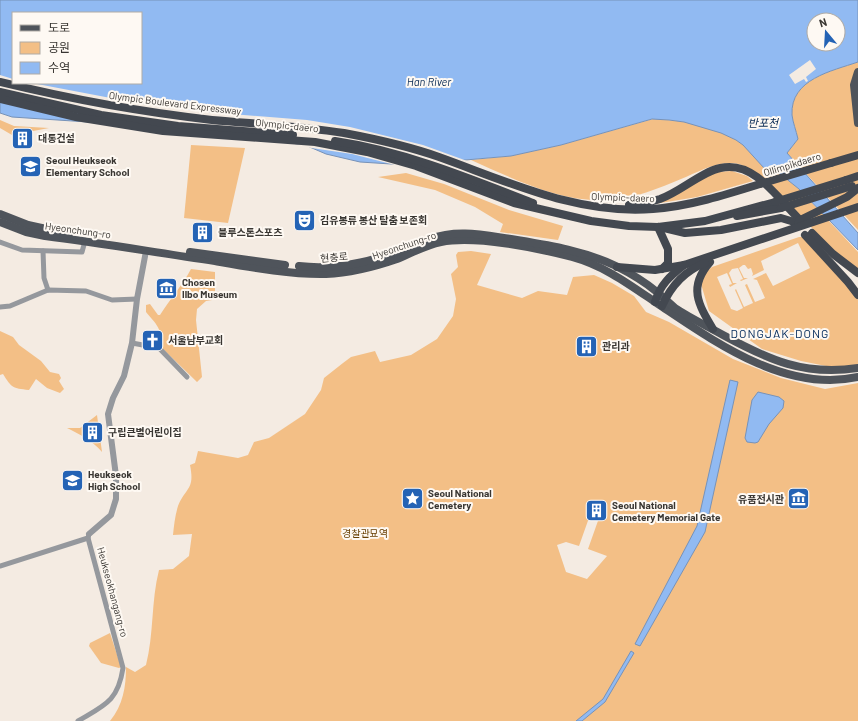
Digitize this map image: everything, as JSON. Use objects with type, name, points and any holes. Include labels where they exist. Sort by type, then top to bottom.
[{"type":"highway","name":"Olympic Boulevard Expressway","points":[[0,82],[108,106],[212,120],[309,128],[379,140],[426,153],[487,176]]},
{"type":"highway","name":"Olympic-daero","points":[[0,92],[101,115],[178,126],[306,136],[348,143],[424,162],[514,203],[563,215],[629,226],[658,227],[705,221],[778,205],[853,185]]},
{"type":"highway","points":[[0,99],[76,117],[163,131],[315,142],[367,152],[416,166],[482,188]]},
{"type":"highway","name":"Ollimpikdaero","points":[[760,184],[858,155]]},
{"type":"highway","points":[[598,208],[635,204],[659,199],[713,169],[728,167],[744,169],[758,177],[798,219]]},
{"type":"highway","name":"Olympic-daero","points":[[487,176],[568,203],[598,208],[652,209],[679,206],[704,201],[760,184]]},
{"type":"highway","points":[[759,240],[798,219],[847,197],[858,176]]},
{"type":"highway","points":[[661,302],[680,278],[698,266],[858,207]]},
{"type":"highway","points":[[617,267],[655,270],[684,265],[759,240],[858,212]]},
{"type":"highway","points":[[658,227],[685,233],[721,230],[782,218],[798,219]]},
{"type":"highway","points":[[658,227],[668,249],[668,263],[662,269]]},
{"type":"highway","points":[[858,274],[808,234],[858,295]]},
{"type":"highway","points":[[711,262],[703,270],[697,283],[702,310],[713,329]]},
{"type":"highway","points":[[661,302],[658,293],[669,276],[684,265]]},
{"type":"main road","points":[[858,72],[854,85],[858,123]]},
{"type":"main road","name":"현충로","points":[[0,214],[45,230],[91,238],[246,261],[317,268],[353,265],[390,255],[449,233],[469,233],[561,247],[589,255],[617,267],[658,293]]},
{"type":"main road","name":"Hyeonchung-ro","points":[[0,222],[26,232],[245,266],[327,274],[354,271],[390,261],[439,242],[470,240],[546,251],[591,263],[615,274],[661,302],[716,340],[779,372],[823,380],[858,377]]},
{"type":"main road","name":"Hyeonchung-ro","points":[[661,302],[675,308],[744,347],[780,363],[824,370],[858,368]]},
{"type":"street","points":[[0,242],[22,250],[82,252],[84,241]]},
{"type":"street","points":[[43,251],[44,278],[48,290]]},
{"type":"street","points":[[0,566],[89,536],[111,515],[116,499],[116,476],[108,414],[113,398],[124,376],[132,343],[137,299],[146,251]]},
{"type":"street","points":[[0,307],[10,306],[48,290],[86,291],[112,300],[137,299]]},
{"type":"street","points":[[132,343],[159,348],[187,377]]},
{"type":"street","name":"Heukseokhangang-ro","points":[[78,721],[105,705],[113,697],[119,689],[123,668],[89,536]]},
{"type":"green space","points":[[858,62],[858,230],[787,153],[798,139],[792,115],[793,103],[798,93],[814,78]]},
{"type":"green space","points":[[653,119],[676,121],[711,128],[742,144],[765,169],[774,169],[799,189],[858,252],[858,270],[834,251],[775,189],[749,169],[739,164],[724,163],[717,165],[628,198],[591,200],[573,198],[538,188],[471,160],[511,156],[561,145]]},
{"type":"green space","points":[[0,120],[14,126],[49,128],[12,135],[0,128]]},
{"type":"green space","points":[[191,145],[245,148],[228,223],[184,218]]},
{"type":"green space","points":[[732,171],[747,176],[753,181],[697,197],[648,205],[714,172]]},
{"type":"green space","points":[[406,173],[444,184],[509,210],[563,226],[558,240],[500,232],[503,224],[475,207],[435,190],[378,177]]},
{"type":"green space","points":[[802,237],[848,285],[858,300],[858,365],[836,368],[801,361],[762,349],[709,311],[701,284],[706,272],[712,267]],"holes":[[[798,243],[810,268],[773,286],[766,273],[753,279],[757,280],[765,298],[755,302],[747,284],[745,285],[753,303],[744,307],[736,289],[735,290],[743,308],[737,311],[731,309],[717,277],[727,273],[732,284],[729,285],[730,287],[737,283],[733,283],[729,273],[732,269],[738,268],[743,279],[740,280],[741,281],[748,278],[744,278],[739,268],[743,265],[745,265],[748,269],[751,268],[753,274],[752,276],[764,270],[761,261]]]},
{"type":"green space","name":"Seoul National Cemetery","points":[[471,251],[491,254],[477,285],[522,298],[538,291],[567,295],[573,277],[594,275],[612,283],[634,296],[646,312],[669,322],[733,359],[781,378],[825,389],[858,383],[858,721],[110,721],[118,709],[123,696],[126,667],[135,672],[146,665],[149,653],[156,582],[159,570],[173,569],[189,556],[192,534],[173,535],[178,506],[191,484],[190,465],[195,463],[198,451],[238,458],[248,455],[254,442],[269,438],[305,414],[321,390],[324,378],[351,357],[375,351],[380,362],[411,355],[437,339],[453,316],[456,299],[451,274],[458,267],[456,255],[458,252]],"holes":[[[590,515],[599,518],[588,549],[607,556],[587,579],[566,572],[557,545],[566,542],[579,546]]]},
{"type":"green space","points":[[191,269],[215,272],[215,291],[226,293],[224,298],[206,301],[197,309],[196,320],[202,377],[197,382],[161,347],[160,331],[146,312],[146,305],[150,304],[158,315],[160,315]]},
{"type":"green space","points":[[0,331],[13,337],[19,345],[41,361],[50,372],[59,374],[61,378],[59,381],[64,389],[60,393],[47,388],[36,379],[29,390],[19,389],[11,385],[3,374],[0,375]]},
{"type":"green space","points":[[97,415],[102,452],[90,441],[67,428],[80,428]]},
{"type":"green space","points":[[110,633],[121,667],[119,668],[101,663],[89,646],[90,643]]},
{"type":"water","name":"Han River","points":[[0,0],[858,0],[858,62],[814,78],[798,93],[793,103],[792,115],[798,139],[787,153],[858,233],[858,250],[799,189],[774,169],[764,168],[743,145],[721,133],[684,122],[652,119],[561,145],[511,156],[431,163],[391,164],[360,162],[326,154],[305,145],[194,129],[12,117],[0,113]]},
{"type":"water","points":[[730,380],[738,382],[705,532],[640,646],[635,644],[697,526]]},
{"type":"water","points":[[758,392],[779,397],[784,401],[783,408],[769,424],[758,442],[747,442],[745,438],[752,400]]},
{"type":"water","points":[[631,651],[634,653],[605,702],[582,721],[576,721],[603,699]]},
{"type":"pier","points":[[810,60],[816,69],[806,77],[808,81],[806,82],[804,79],[795,84],[789,75]]},
{"type":"pier","points":[[0,75],[12,79],[12,84],[37,84],[137,103],[207,112],[307,120],[350,127],[423,145],[470,162],[399,166],[352,154],[305,147],[291,142],[0,102]]},
{"type":"place","name":"대통건설","points":[[23,138]]},
{"type":"place","name":"Seoul Heukseok Elementary School","points":[[30,166]]},
{"type":"place","name":"김유봉류 봉산 탈춤 보존회","points":[[304,220]]},
{"type":"place","name":"블루스톤스포츠","points":[[203,232]]},
{"type":"place","name":"Chosen Ilbo Museum","points":[[167,288]]},
{"type":"place","name":"서울남부교회","points":[[152,340]]},
{"type":"place","name":"관리과","points":[[587,346]]},
{"type":"place","name":"구립큰별어린이집","points":[[92,432]]},
{"type":"place","name":"Heukseok High School","points":[[72,480]]},
{"type":"place","name":"Seoul National Cemetery","points":[[412,499]]},
{"type":"place","name":"유품전시관","points":[[799,499]]},
{"type":"place","name":"Seoul National Cemetery Memorial Gate","points":[[596,511]]},
{"type":"district","name":"DONGJAK-DONG","points":[[780,334]]},
{"type":"water label","name":"반포천","points":[[763,123]]},
{"type":"park label","name":"경찰관묘역","points":[[365,533]]}]
